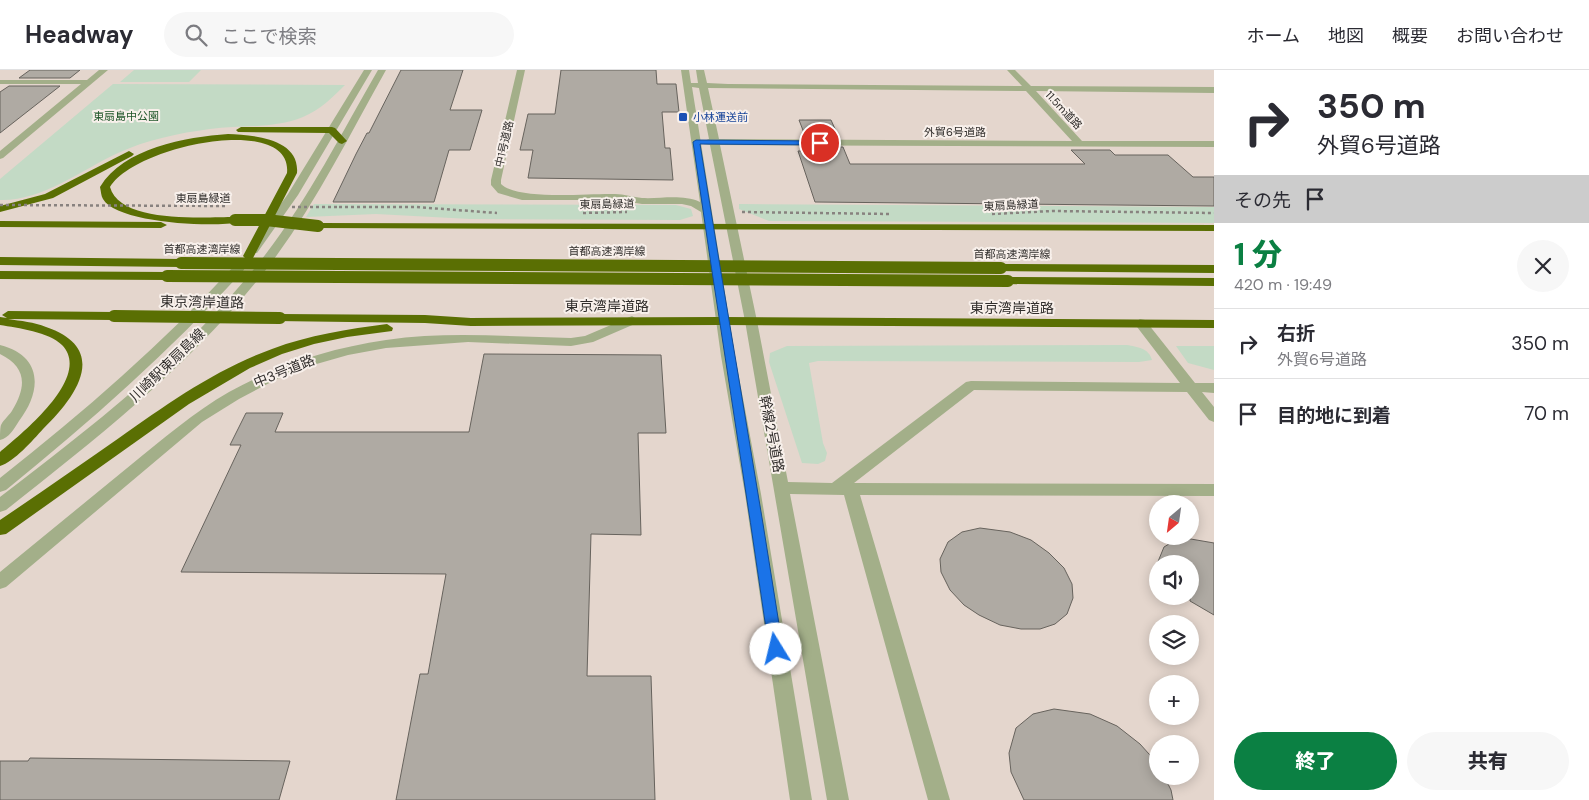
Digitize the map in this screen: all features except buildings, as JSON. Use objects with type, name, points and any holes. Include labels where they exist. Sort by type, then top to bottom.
[{"type":"highway","points":[[0,209],[49,196],[130,153],[177,137],[245,130],[332,130],[342,141]]},
{"type":"highway","points":[[234,223],[134,213],[113,204],[106,190],[110,179],[120,169],[140,157],[167,146],[224,137],[258,140],[275,145],[288,155],[293,167],[292,173],[249,256]]},
{"type":"highway","points":[[0,224],[234,223],[318,226],[708,228],[1214,228]]},
{"type":"highway","name":"首都高速湾岸線","points":[[0,261],[1214,268]]},
{"type":"highway","name":"首都高速湾岸線","points":[[0,275],[1214,282]]},
{"type":"highway","name":"東京湾岸道路","points":[[0,315],[425,319],[471,322],[632,320],[1214,324]]},
{"type":"highway","points":[[0,322],[31,326],[62,337],[74,348],[78,363],[75,377],[63,399],[34,430],[0,461]]},
{"type":"highway","points":[[0,529],[175,405],[221,376],[245,364],[290,346],[336,334],[365,329],[471,322]]},
{"type":"street","points":[[0,156],[104,70]]},
{"type":"street","name":"川崎駅東扇島線","points":[[0,486],[76,425],[141,368],[200,310],[249,256],[289,202],[368,70]]},
{"type":"street","name":"川崎駅東扇島線","points":[[0,506],[111,418],[159,374],[221,312],[284,238],[382,70]]},
{"type":"street","name":"中1号道路","points":[[521,70],[496,180],[498,188],[507,194],[522,197],[617,197],[642,201],[688,202],[700,206],[706,211]]},
{"type":"street","points":[[685,70],[708,228],[753,494],[801,800]]},
{"type":"street","name":"11.5m道路","points":[[1011,70],[1080,144]]},
{"type":"street","points":[[687,85],[702,78],[737,88],[1214,84]]},
{"type":"street","name":"幹線2号道路","points":[[702,78],[751,321],[838,800]]},
{"type":"street","points":[[0,82],[89,82]]},
{"type":"street","points":[[1026,86],[1214,90]]},
{"type":"street","name":"外貿6号道路","points":[[696,142],[1214,144]]},
{"type":"street","name":"中1号道路","points":[[617,197],[641,193],[689,193],[702,183]]},
{"type":"street","name":"中3号道路","points":[[0,582],[197,419],[231,396],[271,375],[324,356],[378,344],[455,339],[571,342],[588,338],[632,320]]},
{"type":"street","points":[[1140,323],[1214,418]]},
{"type":"street","points":[[0,349],[21,361],[30,379],[23,406],[0,436]]},
{"type":"street","points":[[843,489],[971,385],[1214,388]]},
{"type":"street","points":[[782,488],[1214,490]]},
{"type":"street","points":[[843,489],[939,800]]},
{"type":"path","name":"東扇島緑道","points":[[0,205],[234,206]]},
{"type":"path","points":[[292,207],[416,207],[499,213]]},
{"type":"path","name":"東扇島緑道","points":[[984,215],[1052,211],[1214,213]]},
{"type":"path","name":"東扇島緑道","points":[[580,213],[634,212]]},
{"type":"path","points":[[730,212],[895,214]]},
{"type":"shaded area","points":[[0,70],[1214,70],[1214,800],[0,800]]},
{"type":"green space","points":[[134,70],[201,70],[189,82],[120,82]]},
{"type":"green space","name":"東扇島中公園","points":[[113,84],[345,85],[321,107],[292,121],[269,125],[198,131],[151,141],[118,153],[46,190],[16,199],[0,200],[0,179]]},
{"type":"green space","points":[[314,204],[676,205],[691,209],[693,216],[680,220],[470,219],[376,214],[306,217]]},
{"type":"green space","points":[[739,204],[1214,207],[1214,223],[769,221],[739,209]]},
{"type":"green space","points":[[1127,345],[1139,347],[1148,353],[1152,360],[1139,362],[818,361],[809,363],[823,443],[827,453],[825,461],[818,464],[802,463],[769,362],[770,353],[787,346]]},
{"type":"green space","points":[[1176,346],[1214,346],[1214,370],[1188,363]]},
{"type":"place","name":"小林運送前","points":[[683,117]]},
{"type":"route","points":[[776,649],[753,494],[728,356],[696,142],[820,143]]}]
